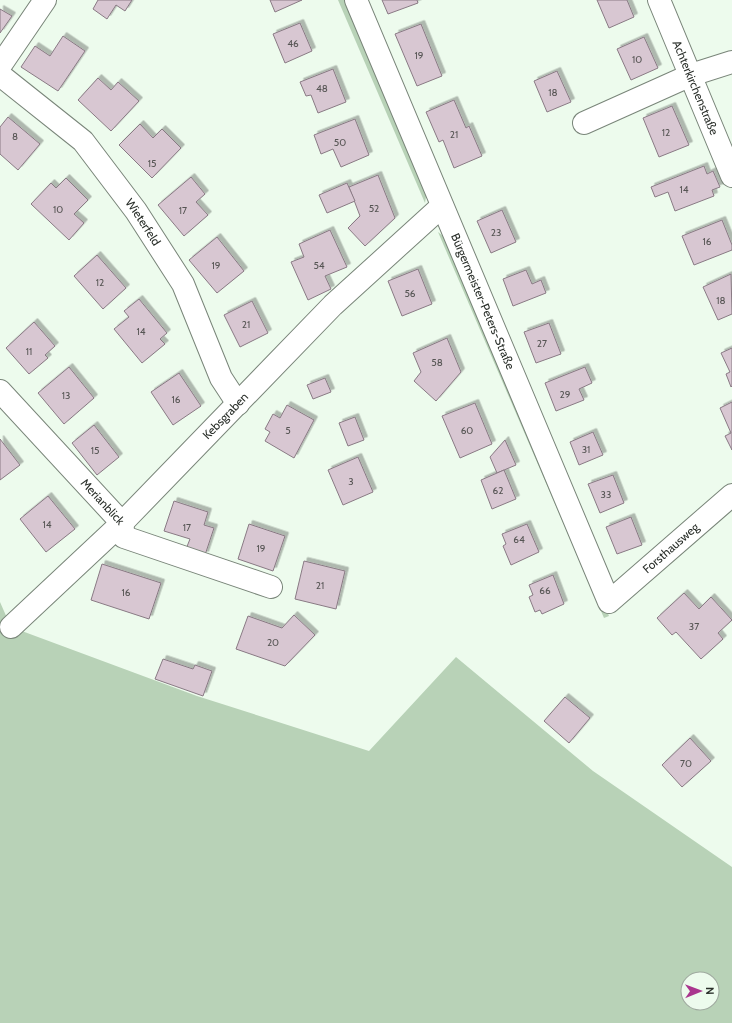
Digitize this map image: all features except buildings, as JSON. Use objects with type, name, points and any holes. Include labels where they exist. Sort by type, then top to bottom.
[{"type":"street","points":[[0,66],[45,0]]},
{"type":"street","name":"Bürgermeister-Peters-Straße","points":[[356,0],[610,602]]},
{"type":"street","name":"Achterkirchenstraße","points":[[659,0],[732,176]]},
{"type":"street","points":[[584,123],[691,75],[732,62]]},
{"type":"street","name":"Wieterfeld","points":[[0,75],[83,141],[136,212],[183,284],[221,378],[238,404]]},
{"type":"street","name":"Kebsgraben","points":[[11,627],[122,523],[333,305],[442,206]]},
{"type":"street","name":"Merianblick","points":[[0,391],[122,523],[124,537],[271,588]]},
{"type":"street","name":"Forsthausweg","points":[[610,602],[732,495]]},
{"type":"green space","points":[[338,0],[345,0],[427,191],[425,203]]},
{"type":"green space","points":[[438,232],[448,240],[609,616],[604,618]]},
{"type":"green space","points":[[0,602],[11,627],[197,696],[369,751],[456,657],[593,771],[732,867],[732,1023],[0,1023]]}]
